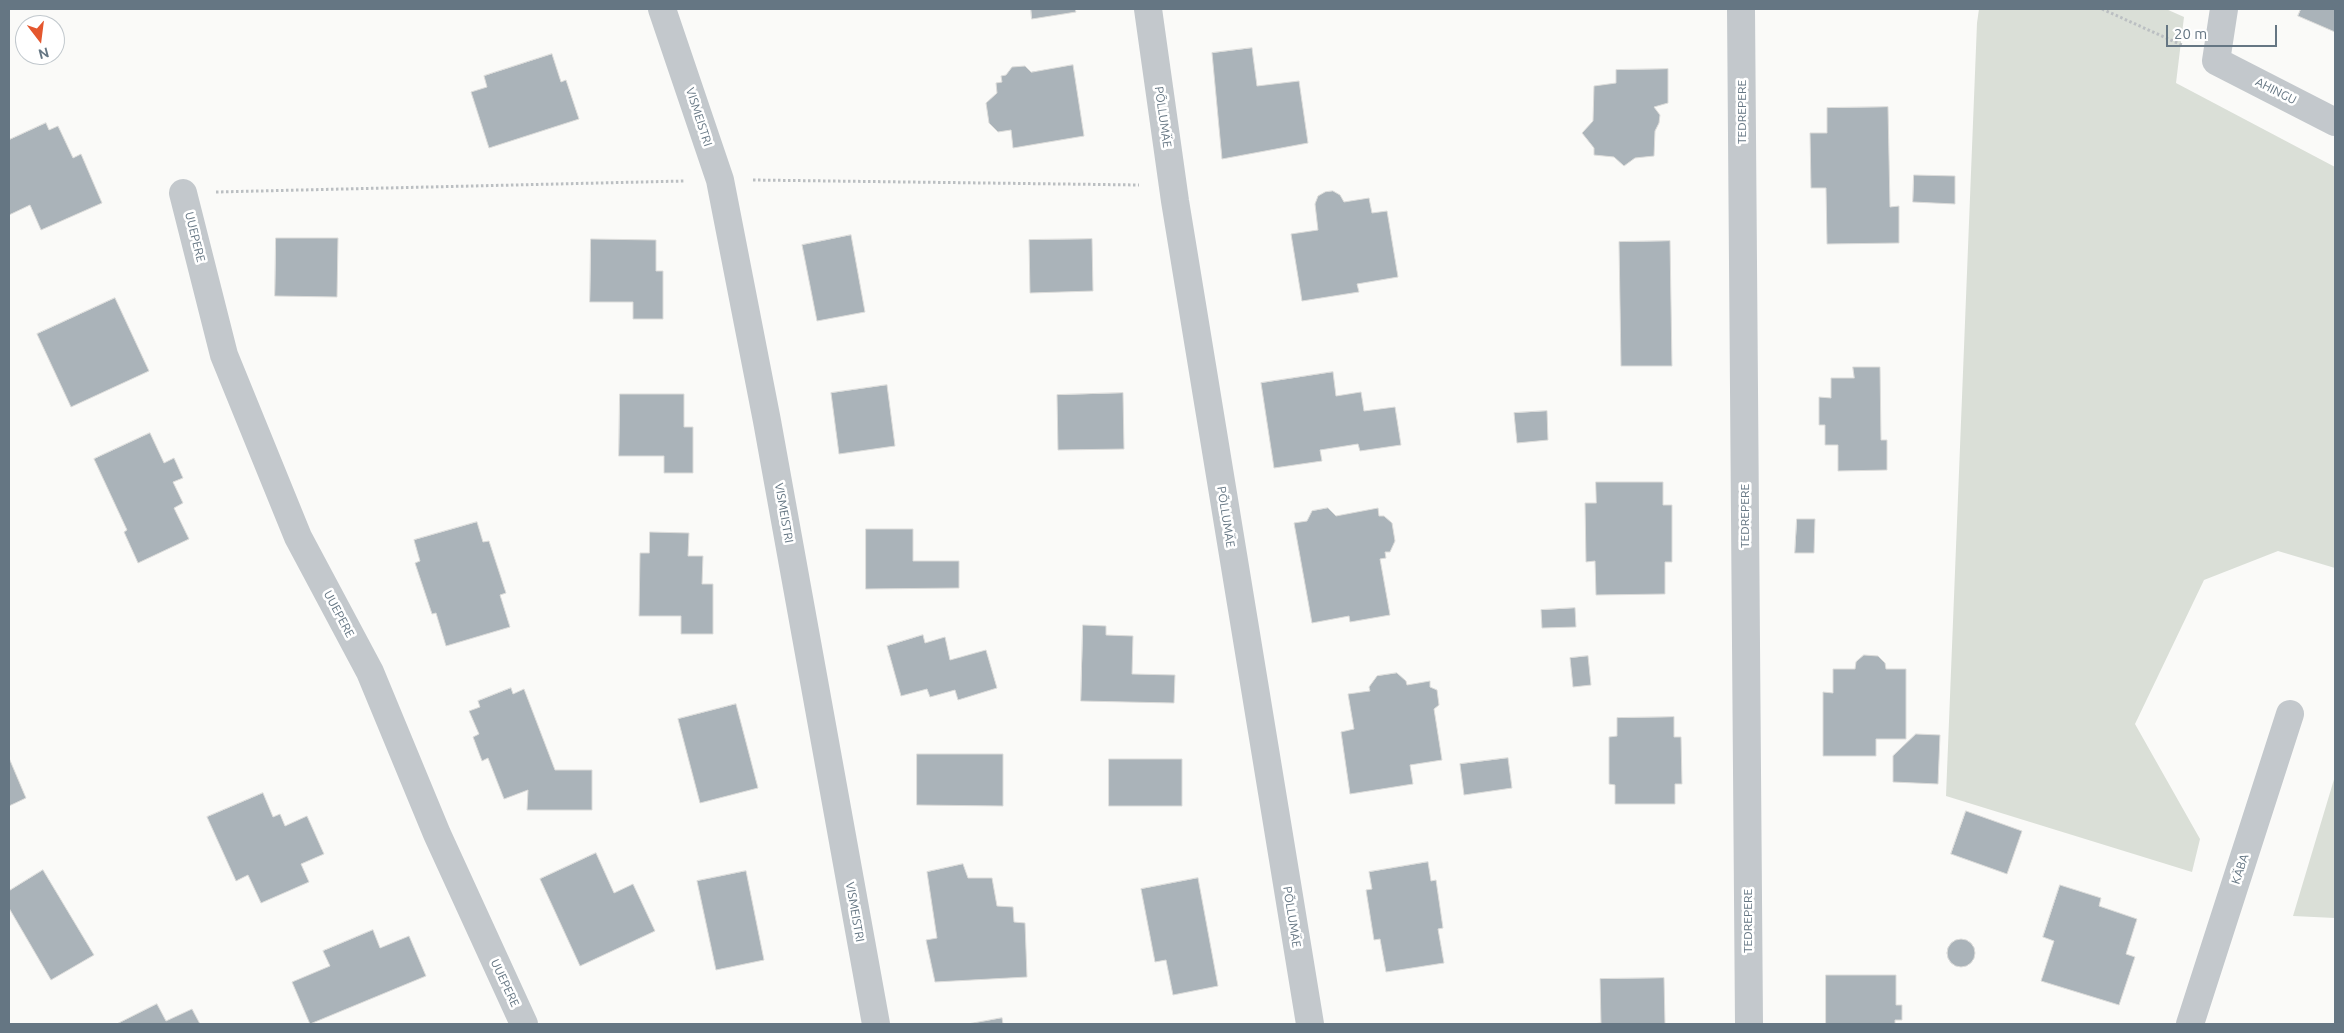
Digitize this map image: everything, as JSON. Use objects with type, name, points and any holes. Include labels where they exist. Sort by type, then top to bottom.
[{"type":"street","name":"VISMEISTRI","points":[[662,9],[720,180],[767,421],[876,1024]]},
{"type":"street","name":"PÕLLUMÄE","points":[[1148,9],[1172,185],[1310,1024]]},
{"type":"street","name":"TEDREPERE","points":[[1741,9],[1749,1024]]},
{"type":"street","points":[[2216,61],[2224,9]]},
{"type":"street","name":"AHINGU","points":[[2216,61],[2335,122]]},
{"type":"street","name":"UUEPERE","points":[[183,193],[224,355],[298,537],[370,672],[438,834],[524,1024]]},
{"type":"street","name":"KÄBA","points":[[2190,1024],[2290,714]]},
{"type":"path","points":[[2102,9],[2216,61]]},
{"type":"path","points":[[183,193],[720,180],[1172,185]]},
{"type":"shaded area","points":[[1979,9],[2166,9],[2184,17],[2176,83],[2335,167],[2335,568],[2278,551],[2204,580],[2135,724],[2200,839],[2192,872],[1946,796]]},
{"type":"shaded area","points":[[2335,776],[2335,918],[2293,916]]},
{"type":"building","points":[[1031,9],[1075,9],[1076,12],[1032,19]]},
{"type":"building","points":[[2301,9],[2335,9],[2335,32],[2298,16]]},
{"type":"building","points":[[1252,48],[1257,86],[1299,81],[1308,143],[1222,159],[1212,53]]},
{"type":"building","points":[[552,54],[561,82],[566,80],[579,119],[489,148],[471,92],[487,87],[484,76]]},
{"type":"building","points":[[1073,65],[1084,136],[1013,148],[1011,130],[998,132],[989,123],[986,103],[997,93],[996,83],[1002,82],[1001,76],[1006,75],[1012,67],[1025,66],[1031,72]]},
{"type":"building","points":[[1668,69],[1668,103],[1654,107],[1660,115],[1655,131],[1654,156],[1635,158],[1624,166],[1614,157],[1594,155],[1594,148],[1582,133],[1593,121],[1594,86],[1616,83],[1616,70]]},
{"type":"building","points":[[1888,107],[1890,207],[1899,206],[1899,243],[1827,244],[1826,188],[1811,188],[1810,133],[1827,133],[1827,108]]},
{"type":"building","points":[[46,123],[49,130],[58,126],[73,158],[81,154],[102,203],[41,230],[30,205],[9,215],[9,140]]},
{"type":"building","points":[[1914,175],[1955,176],[1955,204],[1913,202]]},
{"type":"building","points":[[1333,191],[1340,195],[1344,202],[1369,198],[1372,213],[1387,211],[1398,277],[1357,284],[1359,292],[1302,301],[1291,234],[1318,230],[1315,204],[1318,196],[1325,192]]},
{"type":"building","points":[[851,235],[865,312],[817,321],[802,245]]},
{"type":"building","points":[[276,238],[338,238],[337,297],[275,296]]},
{"type":"building","points":[[591,239],[656,240],[656,271],[663,271],[663,319],[633,319],[633,302],[590,302]]},
{"type":"building","points":[[1092,239],[1093,291],[1030,293],[1029,240]]},
{"type":"building","points":[[1670,241],[1672,366],[1621,366],[1619,242]]},
{"type":"building","points":[[115,298],[149,371],[71,407],[37,334]]},
{"type":"building","points":[[1853,367],[1880,367],[1881,440],[1887,440],[1887,470],[1838,471],[1838,445],[1825,445],[1825,425],[1819,425],[1819,397],[1831,398],[1831,378],[1854,378]]},
{"type":"building","points":[[1333,372],[1336,396],[1361,392],[1364,411],[1395,407],[1401,445],[1360,451],[1358,444],[1320,450],[1322,461],[1274,468],[1261,383]]},
{"type":"building","points":[[887,385],[895,446],[839,454],[831,393]]},
{"type":"building","points":[[1123,393],[1124,449],[1058,450],[1057,395]]},
{"type":"building","points":[[620,394],[684,394],[684,427],[693,427],[693,473],[664,473],[664,456],[619,456]]},
{"type":"building","points":[[1547,411],[1548,440],[1517,443],[1514,413]]},
{"type":"building","points":[[150,433],[164,463],[174,458],[183,478],[173,482],[183,503],[174,508],[189,539],[138,563],[124,532],[127,530],[94,459]]},
{"type":"building","points":[[1596,482],[1663,482],[1663,505],[1672,505],[1672,562],[1665,562],[1665,594],[1596,595],[1595,561],[1586,562],[1585,503],[1596,503]]},
{"type":"building","points":[[1328,508],[1336,516],[1378,508],[1379,516],[1384,516],[1392,523],[1395,541],[1390,552],[1385,552],[1386,558],[1380,559],[1390,615],[1350,622],[1349,616],[1312,623],[1294,523],[1307,521],[1312,511]]},
{"type":"building","points":[[1797,519],[1815,519],[1814,553],[1795,553]]},
{"type":"building","points":[[477,522],[483,542],[489,541],[506,593],[500,595],[510,627],[446,646],[436,613],[432,614],[415,563],[420,561],[414,540]]},
{"type":"building","points":[[866,529],[913,529],[913,561],[959,561],[959,588],[866,589]]},
{"type":"building","points":[[650,532],[689,533],[688,556],[703,556],[702,584],[713,584],[713,634],[681,634],[681,616],[639,616],[640,553],[649,553]]},
{"type":"building","points":[[1575,608],[1576,627],[1542,628],[1541,610]]},
{"type":"building","points":[[1083,625],[1106,626],[1106,635],[1133,636],[1132,674],[1175,675],[1174,703],[1081,701]]},
{"type":"building","points":[[923,635],[925,643],[945,637],[950,660],[986,650],[997,688],[958,700],[955,690],[930,697],[927,689],[901,696],[887,646]]},
{"type":"building","points":[[1864,655],[1878,656],[1885,663],[1886,669],[1906,669],[1906,739],[1876,739],[1876,756],[1823,756],[1823,692],[1833,693],[1833,669],[1855,669],[1856,662]]},
{"type":"building","points":[[1588,656],[1591,685],[1573,687],[1570,658]]},
{"type":"building","points":[[1397,673],[1406,681],[1407,685],[1430,681],[1430,687],[1437,690],[1439,705],[1434,709],[1442,760],[1410,765],[1413,784],[1350,794],[1341,732],[1354,729],[1348,694],[1370,691],[1369,687],[1377,676]]},
{"type":"building","points":[[511,688],[513,694],[524,689],[555,770],[592,770],[592,810],[527,810],[528,790],[504,799],[488,758],[482,761],[473,737],[479,734],[469,711],[480,707],[478,701]]},
{"type":"building","points":[[736,704],[758,788],[700,803],[678,719]]},
{"type":"building","points":[[1674,717],[1674,737],[1681,737],[1682,784],[1675,784],[1675,804],[1615,804],[1615,785],[1609,784],[1609,737],[1617,736],[1617,718]]},
{"type":"building","points":[[1916,734],[1940,735],[1938,784],[1893,782],[1893,756]]},
{"type":"building","points":[[917,754],[1003,754],[1003,806],[917,805]]},
{"type":"building","points":[[9,758],[26,798],[9,806]]},
{"type":"building","points":[[1508,758],[1512,788],[1464,795],[1460,764]]},
{"type":"building","points":[[1109,759],[1182,759],[1182,806],[1109,806]]},
{"type":"building","points":[[263,793],[273,817],[280,814],[285,826],[307,816],[324,854],[301,864],[309,882],[261,903],[248,875],[236,881],[207,817]]},
{"type":"building","points":[[1966,811],[2022,831],[2007,874],[1951,854]]},
{"type":"building","points":[[596,853],[614,893],[633,884],[655,931],[580,966],[540,879]]},
{"type":"building","points":[[1428,862],[1431,881],[1436,880],[1443,928],[1438,929],[1444,963],[1386,972],[1380,939],[1374,940],[1366,890],[1372,889],[1369,872]]},
{"type":"building","points":[[963,864],[968,878],[992,878],[997,906],[1013,907],[1014,922],[1025,923],[1027,977],[935,982],[926,940],[937,938],[927,872]]},
{"type":"building","points":[[43,870],[94,955],[51,980],[9,908],[9,891]]},
{"type":"building","points":[[746,871],[764,960],[716,970],[697,881]]},
{"type":"building","points":[[1198,878],[1218,986],[1173,995],[1166,960],[1155,962],[1141,889]]},
{"type":"building","points":[[2060,885],[2101,898],[2099,906],[2137,919],[2126,954],[2135,957],[2119,1005],[2041,981],[2054,941],[2043,937]]},
{"type":"building","points":[[373,930],[380,948],[409,936],[426,976],[310,1024],[292,982],[330,966],[323,951]]},
{"type":"building","points":[[1961,939],[1971,943],[1975,953],[1971,963],[1961,967],[1951,963],[1947,953],[1951,943]]},
{"type":"building","points":[[1826,975],[1896,975],[1896,1005],[1902,1005],[1902,1020],[1895,1020],[1895,1024],[1826,1024]]},
{"type":"building","points":[[1664,978],[1665,1024],[1592,1024],[1601,1023],[1600,979]]},
{"type":"building","points":[[157,1004],[166,1021],[192,1009],[200,1024],[117,1024]]},
{"type":"building","points":[[1002,1018],[1003,1024],[968,1024]]}]
